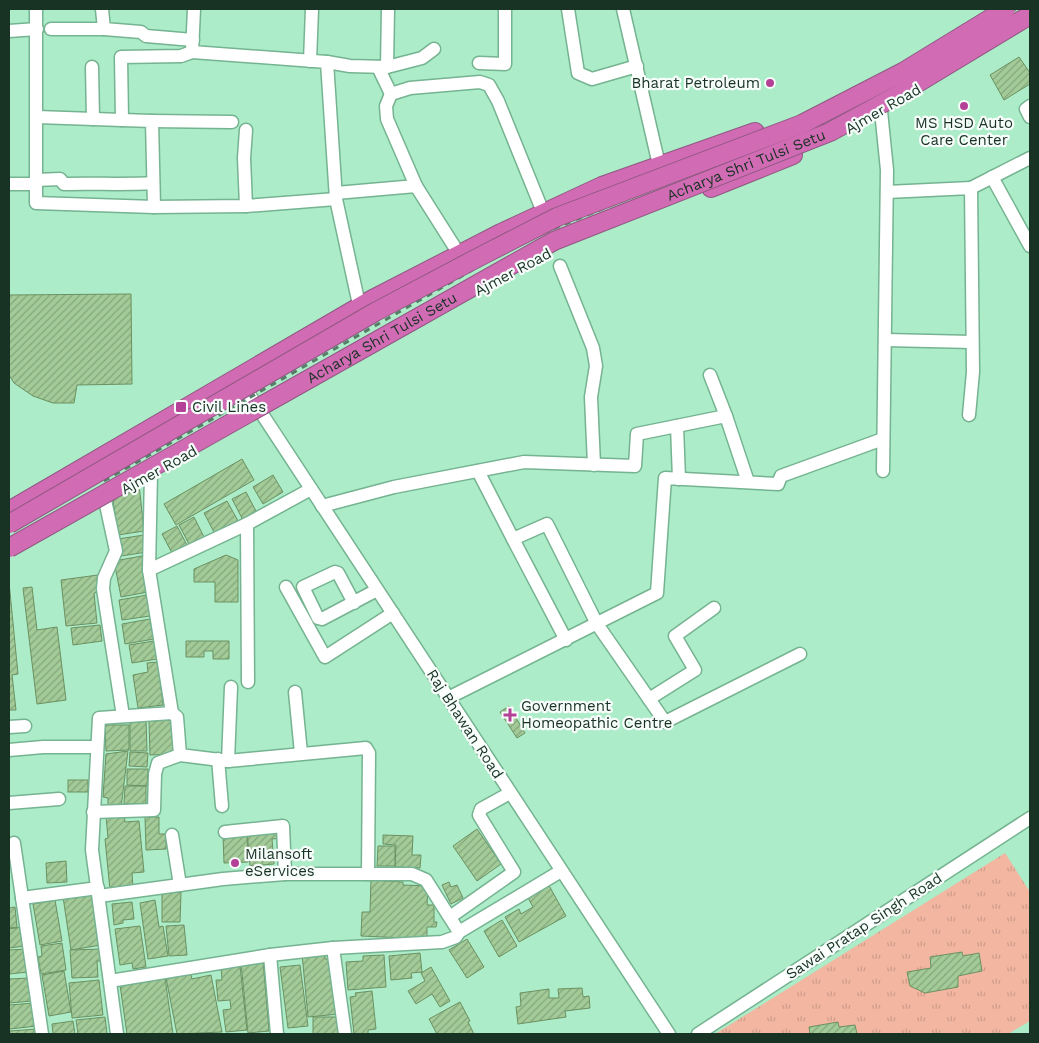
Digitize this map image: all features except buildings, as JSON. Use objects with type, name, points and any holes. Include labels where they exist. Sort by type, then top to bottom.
[{"type":"highway","name":"Ajmer Road","points":[[9,511],[362,306],[459,254],[543,212],[602,186],[796,118],[884,75],[993,9]]},
{"type":"highway","name":"Acharya Shri Tulsi Setu","points":[[9,524],[375,312],[477,258],[557,217],[802,124],[903,72],[1006,9]]},
{"type":"highway","name":"Acharya Shri Tulsi Setu","points":[[9,548],[554,241],[830,132],[896,96],[1030,15]]},
{"type":"highway","name":"Ajmer Road","points":[[9,554],[151,473],[261,415],[447,308],[559,247],[613,224],[688,197],[833,137],[881,111],[1030,20]]},
{"type":"highway","points":[[677,160],[688,197]]},
{"type":"street","points":[[36,9],[36,203],[154,207],[246,206],[416,186]]},
{"type":"street","points":[[102,9],[104,29]]},
{"type":"street","points":[[122,120],[121,57],[181,56],[193,46],[194,9]]},
{"type":"street","points":[[310,61],[312,9]]},
{"type":"street","points":[[388,9],[383,67],[390,94],[386,106],[387,119],[416,186],[459,254]]},
{"type":"street","points":[[479,63],[505,64],[505,9]]},
{"type":"street","points":[[568,9],[578,73],[592,79],[637,66]]},
{"type":"street","points":[[623,9],[659,166]]},
{"type":"street","points":[[9,31],[37,29]]},
{"type":"street","points":[[51,29],[104,29],[141,32],[146,36],[193,46],[350,66],[383,67],[422,58],[434,49]]},
{"type":"street","points":[[327,62],[336,196],[358,300],[362,306]]},
{"type":"street","points":[[92,67],[93,119]]},
{"type":"street","points":[[390,94],[410,88],[450,83],[480,82],[489,85],[543,212]]},
{"type":"street","points":[[1030,106],[1026,109],[1030,117]]},
{"type":"street","points":[[881,111],[887,192],[883,471]]},
{"type":"street","points":[[37,117],[152,122],[232,122]]},
{"type":"street","points":[[152,122],[154,207]]},
{"type":"street","points":[[246,130],[244,158],[246,206]]},
{"type":"street","points":[[887,192],[972,188],[1030,158]]},
{"type":"street","points":[[992,177],[1030,246]]},
{"type":"street","points":[[9,184],[60,179],[64,184],[153,183]]},
{"type":"street","points":[[968,415],[972,342],[972,188]]},
{"type":"street","points":[[560,266],[593,348],[596,366],[591,397],[594,465]]},
{"type":"street","points":[[886,340],[972,342]]},
{"type":"street","points":[[710,375],[748,482]]},
{"type":"street","name":"Raj Bhawan Road","points":[[239,378],[261,415],[669,1034]]},
{"type":"street","points":[[322,506],[394,487],[524,462],[635,466],[637,434],[726,416]]},
{"type":"street","points":[[676,426],[679,479]]},
{"type":"street","points":[[448,698],[657,593],[665,478],[778,484],[781,476],[883,439]]},
{"type":"street","points":[[478,470],[566,640]]},
{"type":"street","points":[[151,473],[149,570],[172,713]]},
{"type":"street","points":[[149,570],[247,524],[311,489]]},
{"type":"street","points":[[106,500],[116,551],[104,578],[103,590],[123,716]]},
{"type":"street","points":[[247,524],[248,682]]},
{"type":"street","points":[[513,539],[547,524],[597,624],[665,722],[800,654]]},
{"type":"street","points":[[286,587],[325,657],[392,613]]},
{"type":"street","points":[[354,603],[377,590]]},
{"type":"street","points":[[649,699],[695,670],[675,636],[714,608]]},
{"type":"street","points":[[222,806],[223,760],[231,687]]},
{"type":"street","points":[[295,692],[301,753]]},
{"type":"street","points":[[117,1034],[92,850],[99,718],[172,713],[177,717],[180,755]]},
{"type":"street","points":[[9,727],[26,726]]},
{"type":"street","points":[[9,750],[43,746],[97,746]]},
{"type":"street","points":[[93,812],[154,810],[154,774],[158,763],[180,755],[223,760],[366,748],[369,753],[368,874]]},
{"type":"street","points":[[450,917],[514,872],[479,814],[481,809],[510,793]]},
{"type":"street","points":[[9,803],[58,799]]},
{"type":"street","name":"Sawai Pratap Singh Road","points":[[698,1034],[1030,818]]},
{"type":"street","points":[[225,832],[283,826],[285,874]]},
{"type":"street","points":[[172,835],[180,885]]},
{"type":"street","points":[[14,843],[42,1034]]},
{"type":"street","points":[[110,981],[270,955],[333,948],[442,942],[456,937],[459,932],[561,871]]},
{"type":"street","points":[[22,898],[285,874],[412,874],[426,880],[459,932]]},
{"type":"street","points":[[333,948],[345,1034]]},
{"type":"street","points":[[270,955],[277,1034]]},
{"type":"green space","points":[[1005,853],[1030,892],[1030,1021],[1008,1034],[715,1034]]},
{"type":"railway","points":[[1000,19],[1016,9]]},
{"type":"railway","points":[[9,543],[530,247],[644,200],[723,172],[830,127],[899,91],[1030,10]]},
{"type":"railway","points":[[802,131],[893,85],[966,40]]},
{"type":"railway","points":[[719,165],[779,141]]},
{"type":"railway","points":[[104,481],[523,241],[639,194]]},
{"type":"place","name":"Bharat Petroleum","points":[[770,83]]},
{"type":"place","name":"MS HSD Auto Care Center","points":[[964,106]]},
{"type":"place","name":"Civil Lines","points":[[181,407]]},
{"type":"place","name":"Government Homeopathic Centre","points":[[510,715]]},
{"type":"place","name":"Milansoft eServices","points":[[235,863]]}]
